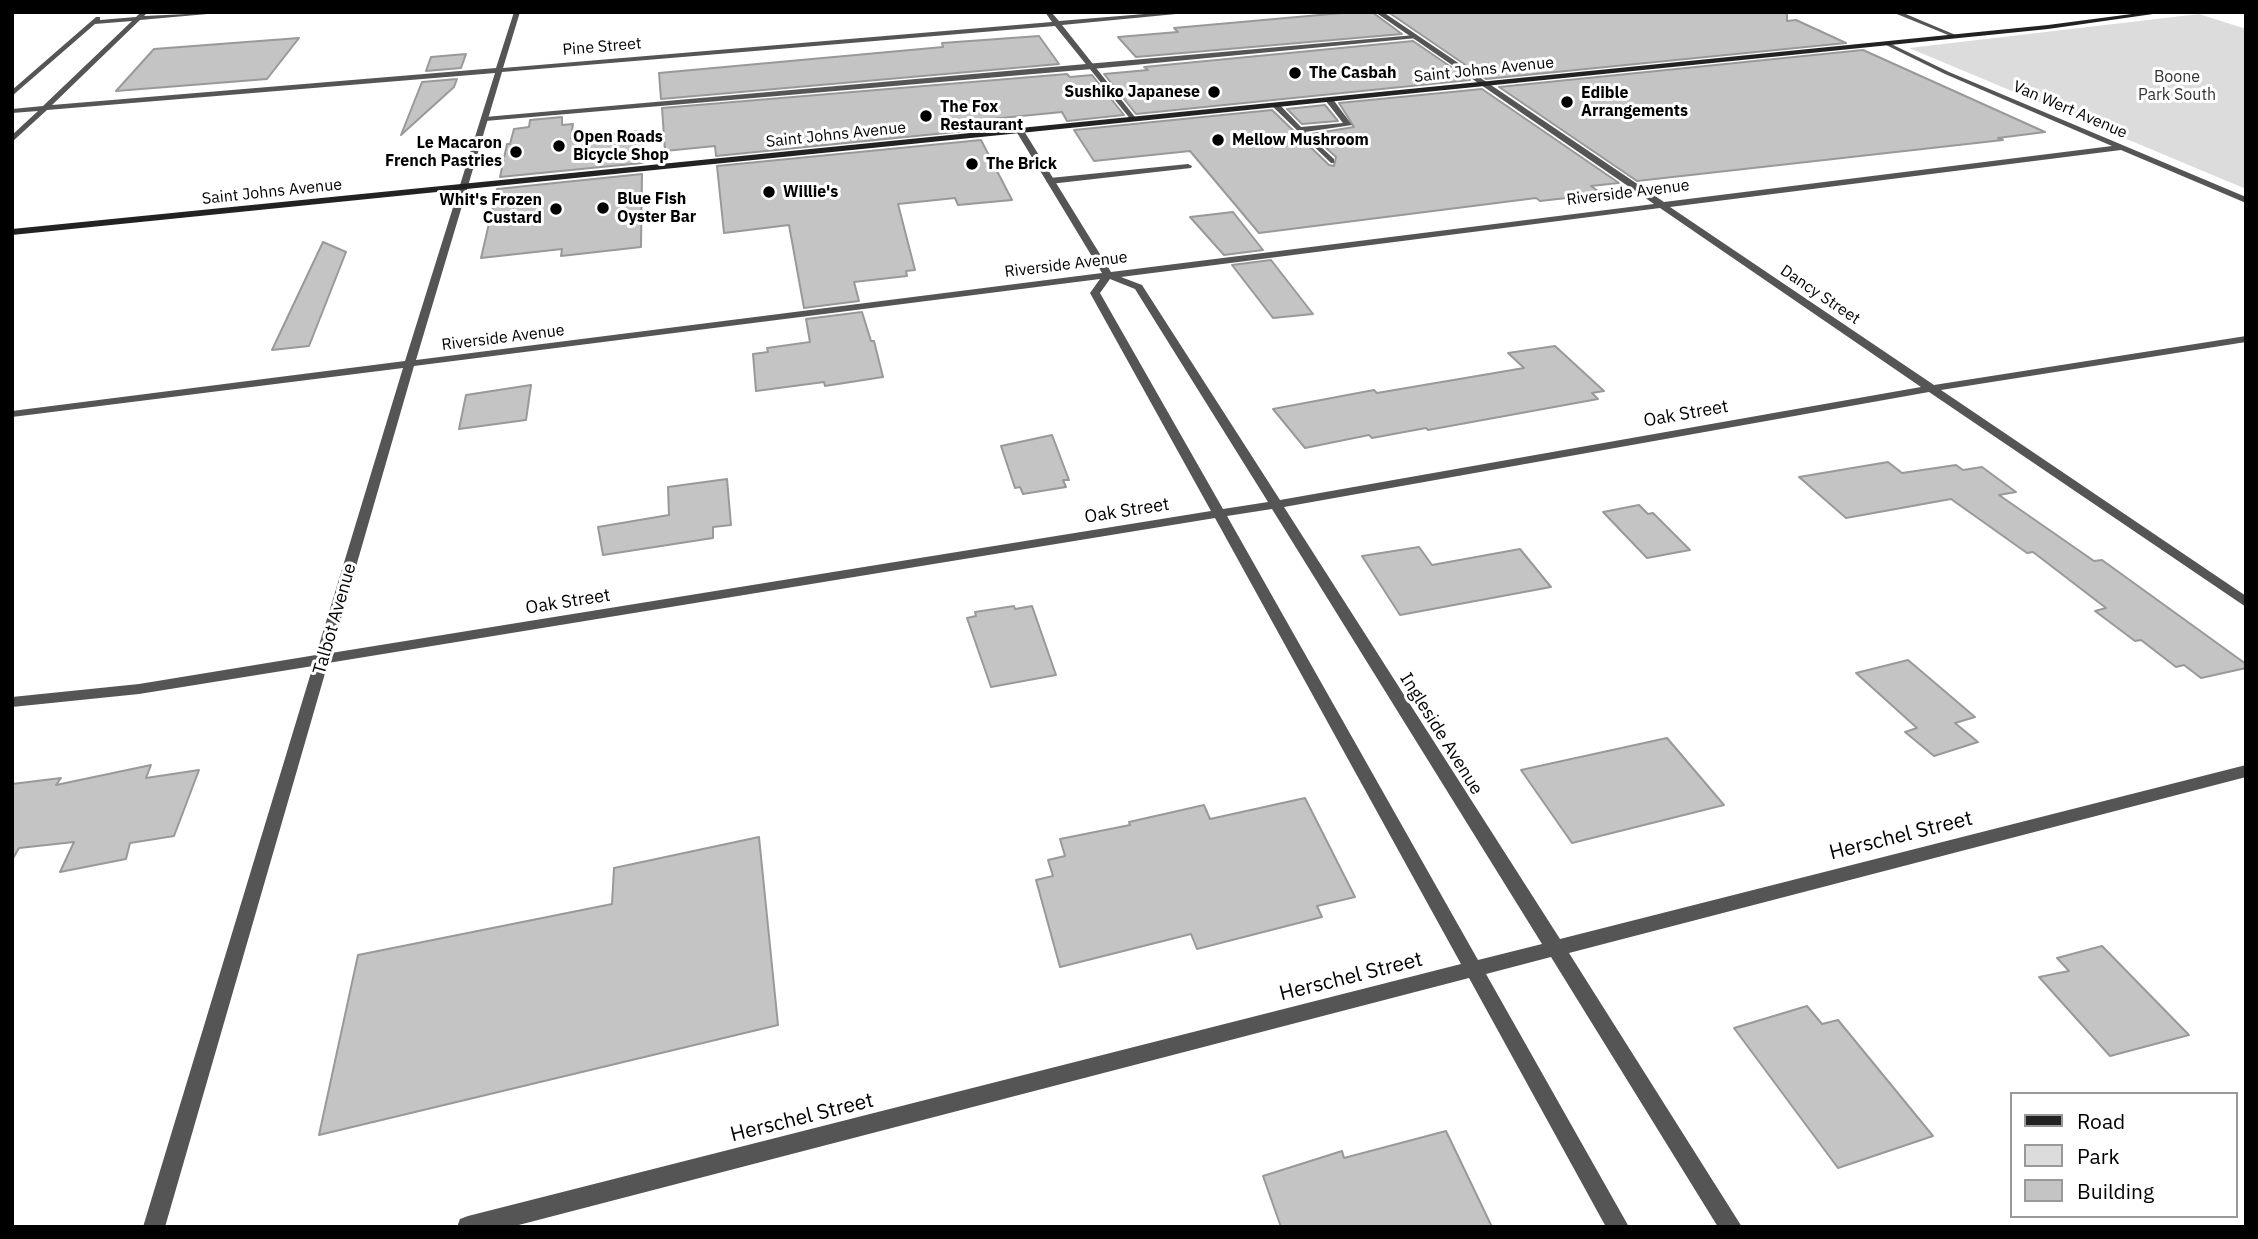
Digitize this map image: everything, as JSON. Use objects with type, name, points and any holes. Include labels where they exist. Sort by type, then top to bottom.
[{"type":"main road","name":"Saint Johns Avenue","points":[[12,232],[2127,19],[2164,12]]},
{"type":"street","points":[[12,94],[105,12]]},
{"type":"street","points":[[12,140],[145,12]]},
{"type":"street","points":[[93,22],[227,12]]},
{"type":"street","name":"Talbot Avenue","points":[[154,1227],[517,12]]},
{"type":"street","points":[[1048,12],[1132,119]]},
{"type":"street","name":"Pine Street","points":[[12,111],[1194,12]]},
{"type":"street","name":"Dancy Street","points":[[1378,12],[2246,603]]},
{"type":"street","points":[[1895,12],[1955,36]]},
{"type":"street","points":[[483,124],[1415,37]]},
{"type":"street","name":"Van Wert Avenue","points":[[1885,43],[2246,200]]},
{"type":"street","points":[[1299,130],[1348,125],[1329,100]]},
{"type":"street","points":[[1275,105],[1331,160]]},
{"type":"street","points":[[483,124],[636,114]]},
{"type":"street","points":[[1020,131],[1108,275],[1095,293],[1618,1227]]},
{"type":"street","name":"Riverside Avenue","points":[[12,414],[2123,147]]},
{"type":"street","points":[[1050,181],[1188,166]]},
{"type":"street","name":"Ingleside Avenue","points":[[1108,275],[1139,288],[1553,949],[1731,1227]]},
{"type":"street","name":"Oak Street","points":[[12,702],[139,689],[324,660],[1274,505],[1930,389],[2246,339]]},
{"type":"street","name":"Herschel Street","points":[[468,1227],[2246,771]]},
{"type":"green space","name":"Boone Park South","points":[[2199,14],[2246,29],[2246,189],[1909,48]]},
{"type":"building","points":[[1372,12],[1402,34],[1136,57],[1118,37],[1178,32],[1174,28]]},
{"type":"building","points":[[1388,12],[1787,12],[1787,21],[1796,20],[1846,43],[1486,79]]},
{"type":"building","points":[[1039,36],[1059,64],[661,99],[659,73],[943,47],[942,43]]},
{"type":"building","points":[[299,38],[267,79],[116,91],[154,49]]},
{"type":"building","points":[[1413,41],[1470,80],[1136,114],[1104,74],[1148,70],[1144,67]]},
{"type":"building","points":[[1863,50],[2045,132],[1998,138],[2003,140],[1637,181],[1499,87]]},
{"type":"building","points":[[466,54],[461,68],[426,71],[431,57]]},
{"type":"building","points":[[1067,74],[1070,77],[1092,75],[1124,115],[1067,121],[1062,112],[971,121],[976,130],[716,156],[715,146],[665,151],[662,108]]},
{"type":"building","points":[[457,79],[454,87],[401,135],[422,82]]},
{"type":"building","points":[[1482,89],[1619,183],[1591,186],[1602,194],[1540,201],[1536,198],[1259,233],[1190,151],[1094,161],[1074,130],[1272,110],[1329,165],[1334,166],[1336,157],[1311,134],[1354,127],[1339,103]]},
{"type":"building","points":[[1325,105],[1338,121],[1302,124],[1287,109]]},
{"type":"building","points":[[562,117],[562,125],[573,124],[571,138],[642,131],[642,163],[500,177],[507,144],[510,144],[514,129],[529,127],[530,120]]},
{"type":"building","points":[[981,140],[1012,200],[958,205],[955,198],[898,204],[915,270],[906,271],[907,276],[854,282],[859,301],[804,308],[789,225],[724,233],[717,166]]},
{"type":"building","points":[[642,174],[641,247],[561,256],[562,249],[481,258],[497,189]]},
{"type":"building","points":[[1233,212],[1263,250],[1224,255],[1190,217]]},
{"type":"building","points":[[323,242],[346,252],[309,346],[272,350]]},
{"type":"building","points":[[1271,260],[1313,314],[1273,318],[1232,265]]},
{"type":"building","points":[[862,312],[871,341],[874,341],[883,377],[825,386],[824,382],[756,391],[753,354],[768,352],[767,348],[810,342],[806,319]]},
{"type":"building","points":[[1555,346],[1604,391],[1592,393],[1598,399],[1428,430],[1426,428],[1372,438],[1369,435],[1305,448],[1273,409],[1374,390],[1377,393],[1524,368],[1508,353]]},
{"type":"building","points":[[531,385],[526,420],[459,429],[466,395]]},
{"type":"building","points":[[1052,435],[1069,480],[1063,480],[1066,487],[1023,494],[1020,487],[1015,488],[1001,446]]},
{"type":"building","points":[[1888,462],[1902,473],[1956,465],[1963,470],[1982,467],[2016,492],[1999,495],[2094,561],[2102,560],[2246,664],[2246,668],[2201,678],[2184,665],[2176,667],[2141,640],[2135,641],[2095,611],[2106,608],[2033,552],[2027,553],[1951,499],[1846,518],[1799,477]]},
{"type":"building","points":[[727,479],[731,525],[713,527],[713,538],[603,555],[598,527],[669,515],[668,487]]},
{"type":"building","points":[[1639,505],[1648,514],[1653,513],[1690,550],[1647,558],[1603,512]]},
{"type":"building","points":[[1419,547],[1432,565],[1520,549],[1551,587],[1400,615],[1362,556]]},
{"type":"building","points":[[1014,606],[1015,609],[1032,606],[1056,675],[991,687],[967,618],[976,616],[975,612]]},
{"type":"building","points":[[1908,660],[1975,717],[1955,723],[1978,742],[1934,756],[1905,732],[1917,728],[1856,673]]},
{"type":"building","points":[[1667,738],[1724,805],[1572,843],[1521,770]]},
{"type":"building","points":[[151,765],[146,778],[199,770],[174,836],[130,843],[126,859],[60,872],[74,842],[19,848],[12,860],[12,784],[61,778],[56,785]]},
{"type":"building","points":[[1305,798],[1355,897],[1317,906],[1322,917],[1197,949],[1191,934],[1060,967],[1036,880],[1053,876],[1048,860],[1065,856],[1060,839],[1130,825],[1129,822],[1204,805],[1210,819]]},
{"type":"building","points":[[759,837],[778,1025],[319,1135],[358,955],[612,904],[614,868]]},
{"type":"building","points":[[2102,946],[2189,1035],[2110,1056],[2039,977],[2069,971],[2057,958]]},
{"type":"building","points":[[1807,1006],[1822,1024],[1838,1020],[1933,1136],[1838,1168],[1734,1028]]},
{"type":"building","points":[[1446,1131],[1492,1227],[1281,1227],[1263,1176],[1342,1151],[1344,1158]]},
{"type":"place","name":"The Casbah","points":[[1295,73]]},
{"type":"place","name":"Sushiko Japanese","points":[[1214,92]]},
{"type":"place","name":"Edible Arrangements","points":[[1567,102]]},
{"type":"place","name":"The Fox Restaurant","points":[[926,116]]},
{"type":"place","name":"Mellow Mushroom","points":[[1218,140]]},
{"type":"place","name":"Open Roads Bicycle Shop","points":[[559,146]]},
{"type":"place","name":"Le Macaron French Pastries","points":[[516,152]]},
{"type":"place","name":"The Brick","points":[[972,164]]},
{"type":"place","name":"Willie's","points":[[769,192]]},
{"type":"place","name":"Blue Fish Oyster Bar","points":[[603,208]]},
{"type":"place","name":"Whit's Frozen Custard","points":[[556,209]]}]
